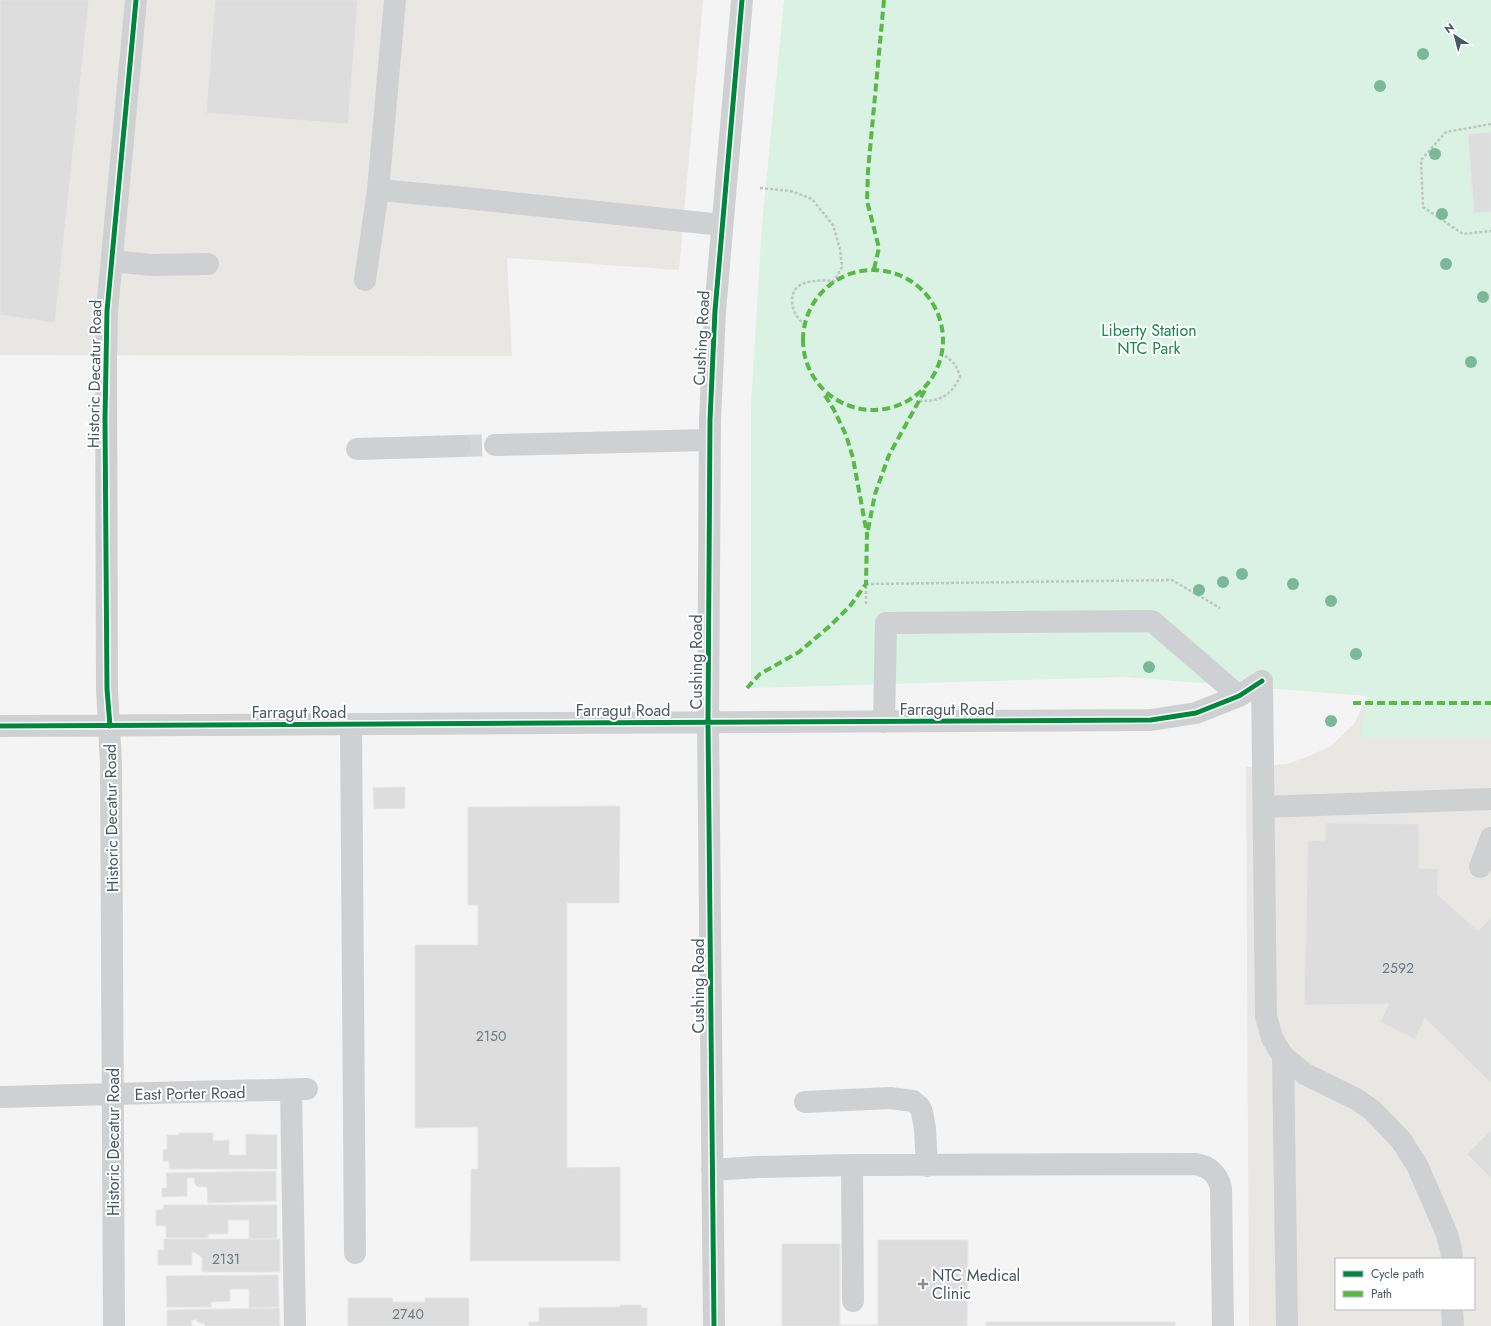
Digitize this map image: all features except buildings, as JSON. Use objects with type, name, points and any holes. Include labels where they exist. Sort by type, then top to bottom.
[{"type":"street","name":"Historic Decatur Road","points":[[114,1326],[110,726],[107,689],[107,310],[136,0]]},
{"type":"street","points":[[365,280],[378,190],[395,0]]},
{"type":"street","name":"Cushing Road","points":[[714,1326],[708,723],[709,440],[715,311],[742,0]]},
{"type":"street","points":[[378,190],[722,225]]},
{"type":"street","points":[[112,261],[151,265],[208,264]]},
{"type":"street","points":[[495,445],[709,440]]},
{"type":"street","points":[[357,449],[460,446]]},
{"type":"street","points":[[884,722],[886,623],[1152,621],[1239,696]]},
{"type":"street","name":"Farragut Road","points":[[0,726],[1151,720],[1196,713],[1239,696],[1262,681],[1264,806]]},
{"type":"street","points":[[351,725],[355,1253]]},
{"type":"street","points":[[1452,1258],[1452,1250],[1447,1234],[1417,1165],[1401,1140],[1372,1110],[1356,1099],[1305,1074],[1283,1056],[1272,1038],[1266,1016],[1264,806],[1491,799]]},
{"type":"street","points":[[1480,867],[1491,838]]},
{"type":"street","points":[[1283,1056],[1287,1326]]},
{"type":"street","name":"East Porter Road","points":[[0,1097],[299,1090],[295,1326]]},
{"type":"street","points":[[805,1102],[890,1098],[913,1101],[920,1107],[922,1112],[925,1129],[927,1166]]},
{"type":"street","points":[[712,1170],[757,1167],[852,1165],[1204,1165],[1209,1168],[1220,1180],[1221,1188],[1223,1326]]},
{"type":"street","points":[[852,1165],[853,1301]]},
{"type":"street","points":[[1452,1310],[1453,1326]]},
{"type":"path","points":[[1491,124],[1446,132],[1421,160],[1423,207],[1463,234],[1491,231]]},
{"type":"path","points":[[760,188],[792,190],[812,200],[833,225],[840,249],[842,267],[834,281],[816,280],[797,288],[792,296],[792,306],[796,316],[804,324]]},
{"type":"path","points":[[919,401],[940,399],[950,392],[958,382],[960,377],[957,367],[952,360],[942,354]]},
{"type":"shaded area","points":[[0,0],[703,0],[679,270],[507,258],[512,356],[0,355]]},
{"type":"shaded area","points":[[1363,705],[1491,705],[1491,1326],[1249,1326],[1246,767],[1288,764],[1331,746],[1354,724]]},
{"type":"green space","name":"Liberty Station NTC Park","points":[[784,0],[1491,0],[1491,737],[1361,737],[1367,696],[1125,677],[751,688],[751,404],[762,225]]},
{"type":"tunnel","points":[[460,446],[495,445]]},
{"type":"marked path","points":[[874,269],[879,248],[867,201],[868,171],[884,0]]},
{"type":"marked path","points":[[880,270],[900,275],[923,290],[938,313],[942,326],[943,340],[942,354],[938,367],[923,390],[900,405],[887,409],[866,410],[846,405],[823,390],[808,367],[804,354],[803,333],[808,313],[823,290],[846,275],[859,271],[880,270]]},
{"type":"marked path","points":[[868,530],[875,494],[889,455],[925,390]]},
{"type":"marked path","points":[[747,688],[760,674],[799,652],[831,625],[850,606],[866,584],[867,534],[853,458],[846,435],[834,410],[823,392]]},
{"type":"marked path","points":[[1353,703],[1491,703]]},
{"type":"cycle path","points":[[110,726],[107,689],[105,418],[107,311],[136,0]]},
{"type":"cycle path","points":[[714,1326],[708,723],[710,420],[715,311],[742,0]]},
{"type":"cycle path","points":[[0,726],[1151,720],[1196,713],[1239,696],[1262,681]]},
{"type":"place","name":"NTC Medical Clinic","points":[[923,1284]]}]
